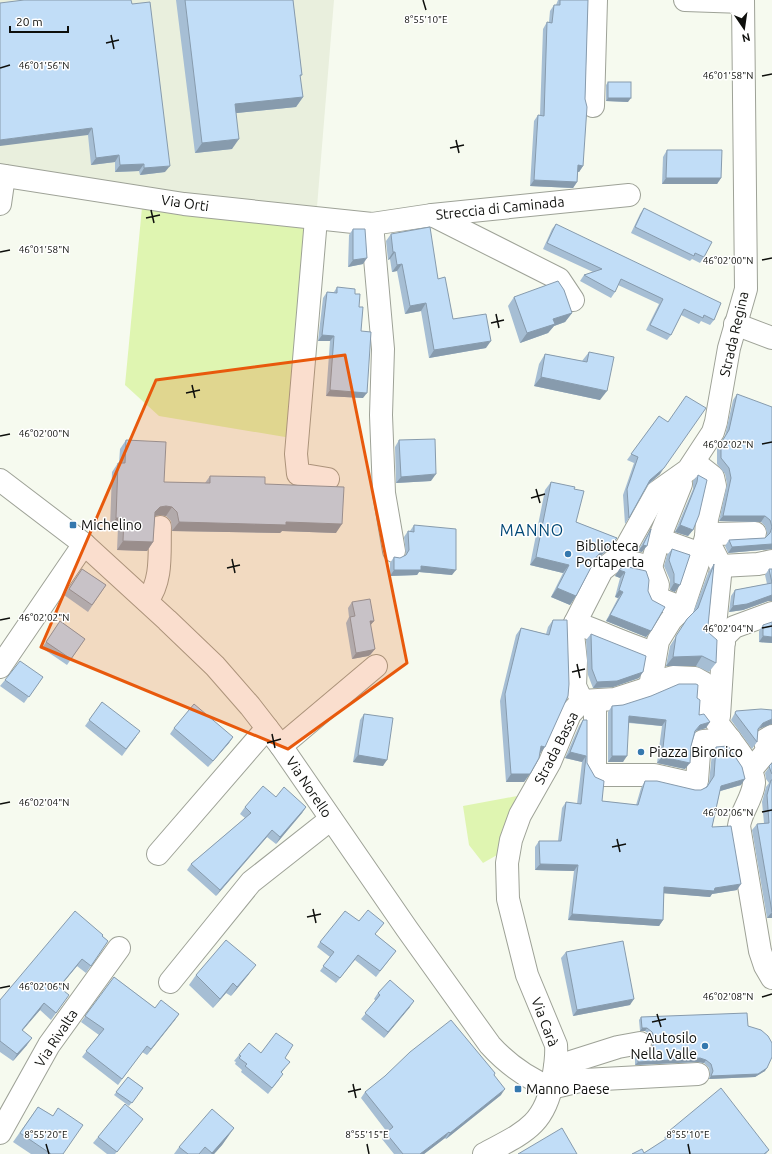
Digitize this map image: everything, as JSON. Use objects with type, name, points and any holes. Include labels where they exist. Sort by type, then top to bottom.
[{"type":"street","points":[[593,106],[596,0]]},
{"type":"street","points":[[685,0],[743,1]]},
{"type":"street","name":"Strada Regina","points":[[694,462],[713,432],[735,324],[746,289],[743,1]]},
{"type":"street","points":[[0,204],[2,176]]},
{"type":"street","name":"Via Orti","points":[[2,176],[184,204],[372,224]]},
{"type":"street","name":"Streccia di Caminada","points":[[372,224],[432,215],[629,195]]},
{"type":"street","points":[[432,215],[559,279],[573,300]]},
{"type":"street","points":[[316,219],[296,454],[298,474],[328,478]]},
{"type":"street","points":[[372,224],[383,349],[381,415],[384,493],[394,551]]},
{"type":"street","points":[[735,324],[772,338]]},
{"type":"street","points":[[650,687],[654,653],[658,641],[671,620],[683,608],[703,545],[707,519],[715,491],[715,481],[710,474],[694,462]]},
{"type":"street","name":"Strada Bassa","points":[[516,932],[506,887],[507,863],[511,840],[520,815],[550,762],[570,714],[589,701],[575,686],[576,666],[573,634],[575,623],[602,570],[617,559],[628,545],[657,492],[685,473],[694,462]]},
{"type":"street","points":[[679,477],[681,484],[659,539],[652,567],[658,585],[656,594],[657,598],[683,608]]},
{"type":"street","name":"Via Norello","points":[[0,480],[84,544],[147,601],[215,666],[281,746],[407,929],[490,1045],[500,1056],[523,1075],[553,1077]]},
{"type":"street","points":[[147,601],[154,592],[158,579],[160,527]]},
{"type":"street","points":[[703,545],[715,534],[755,533]]},
{"type":"street","points":[[659,539],[703,545],[721,566],[714,636],[724,642]]},
{"type":"street","points":[[0,667],[84,544]]},
{"type":"street","points":[[617,559],[652,567]]},
{"type":"street","points":[[721,566],[758,564],[772,561]]},
{"type":"street","points":[[724,731],[724,642],[727,633],[734,627],[772,613]]},
{"type":"street","points":[[575,623],[599,631],[631,646],[654,653]]},
{"type":"street","points":[[281,746],[376,666]]},
{"type":"street","points":[[724,731],[703,741],[699,753],[697,780],[694,784],[654,775],[600,775],[595,770],[589,701],[620,698],[650,687],[662,680],[673,677],[700,680],[705,686],[711,714],[724,731],[754,779],[754,787],[740,819],[739,826],[760,951],[765,966],[772,978]]},
{"type":"street","points":[[158,854],[267,728]]},
{"type":"street","points":[[750,771],[767,751],[765,740],[772,736]]},
{"type":"street","points":[[170,982],[251,882],[331,819]]},
{"type":"street","name":"Via Carà","points":[[484,1154],[514,1138],[535,1123],[543,1113],[553,1077],[557,1055],[556,1045],[534,995],[516,932]]},
{"type":"street","name":"Via Rivalta","points":[[0,1133],[49,1045],[119,948]]},
{"type":"street","points":[[553,1077],[618,1047],[640,1043]]},
{"type":"street","points":[[553,1077],[584,1080],[698,1074]]},
{"type":"highlighted area","points":[[345,355],[407,663],[288,749],[41,647],[156,380]]},
{"type":"shaded area","points":[[0,0],[334,0],[316,219],[0,168]]},
{"type":"green space","points":[[143,197],[316,219],[297,439],[159,416],[125,385]]},
{"type":"green space","points":[[517,796],[502,830],[497,855],[483,863],[469,845],[463,806]]},
{"type":"building","points":[[24,0],[131,0],[132,4],[150,2],[170,166],[144,168],[144,164],[120,165],[119,155],[96,158],[92,128],[0,140],[0,3]]},
{"type":"building","points":[[185,0],[293,0],[302,75],[300,75],[303,97],[235,104],[239,139],[202,143]]},
{"type":"building","points":[[560,0],[588,0],[585,99],[587,107],[583,166],[578,165],[577,182],[534,180],[538,115],[544,116],[547,22],[552,23],[554,5],[560,5]]},
{"type":"building","points":[[608,82],[631,82],[631,98],[608,98]]},
{"type":"building","points":[[667,150],[722,150],[721,178],[666,178]]},
{"type":"building","points":[[644,208],[712,242],[704,257],[695,253],[694,256],[635,227]]},
{"type":"building","points":[[556,224],[721,303],[714,320],[704,315],[703,318],[684,309],[671,335],[650,325],[663,299],[621,279],[615,292],[584,275],[602,269],[547,243]]},
{"type":"building","points":[[430,227],[438,279],[445,277],[453,319],[486,314],[491,341],[434,350],[426,303],[410,306],[402,264],[397,265],[395,252],[393,252],[391,234]]},
{"type":"building","points":[[353,229],[365,229],[367,258],[353,260]]},
{"type":"building","points":[[558,281],[564,290],[572,313],[553,319],[555,324],[527,333],[514,297]]},
{"type":"building","points":[[337,287],[355,289],[355,294],[360,294],[359,307],[363,307],[361,331],[371,332],[367,393],[330,390],[334,336],[322,335],[327,292],[337,293]]},
{"type":"building","points":[[589,352],[614,357],[607,391],[541,377],[545,354],[587,362]]},
{"type":"building","points":[[737,394],[772,407],[772,527],[770,520],[765,516],[723,516],[731,478],[729,468],[721,458],[721,443],[729,430]]},
{"type":"building","points":[[686,396],[706,408],[664,468],[650,480],[629,518],[627,489],[638,457],[631,454],[659,416],[668,422]]},
{"type":"building","points":[[435,439],[436,474],[401,477],[399,440]]},
{"type":"building","points":[[126,440],[166,442],[164,482],[210,483],[210,476],[265,477],[265,484],[344,487],[342,524],[286,522],[286,525],[179,522],[177,512],[172,507],[166,506],[160,507],[155,512],[153,542],[123,541],[124,518],[116,518],[118,463],[125,463]]},
{"type":"building","points":[[698,475],[707,480],[699,515],[693,530],[680,525],[697,482]]},
{"type":"building","points":[[551,482],[575,487],[574,489],[584,491],[576,522],[617,538],[597,556],[576,596],[557,588],[569,565],[536,557]]},
{"type":"building","points":[[414,525],[456,529],[456,570],[421,566],[421,570],[394,570],[394,557],[400,558],[406,555],[409,550],[408,531],[414,532]]},
{"type":"building","points":[[772,527],[772,544],[732,547],[729,540],[765,538],[770,533]]},
{"type":"building","points":[[651,529],[647,546],[643,545]]},
{"type":"building","points":[[672,549],[690,555],[680,585],[674,583],[674,574],[669,560]]},
{"type":"building","points":[[714,564],[708,626],[709,633],[717,640],[716,663],[702,656],[673,657],[676,636],[687,619],[698,608]]},
{"type":"building","points":[[624,566],[646,571],[649,580],[648,591],[652,600],[665,607],[651,631],[610,615],[623,592],[619,590],[625,572],[619,570]]},
{"type":"building","points":[[82,569],[106,585],[92,605],[69,589]]},
{"type":"building","points":[[769,569],[772,569],[772,583]]},
{"type":"building","points":[[772,583],[772,595],[747,604],[733,606],[735,590]]},
{"type":"building","points":[[370,599],[374,621],[370,621],[375,649],[356,653],[350,617],[355,616],[352,602]]},
{"type":"building","points":[[553,620],[567,620],[568,696],[545,747],[541,746],[539,758],[530,774],[511,774],[505,694],[521,628],[549,635]]},
{"type":"building","points":[[60,621],[85,639],[71,659],[46,642]]},
{"type":"building","points":[[772,622],[772,637],[763,636],[763,625]]},
{"type":"building","points":[[591,634],[646,656],[643,672],[617,681],[597,682],[592,669]]},
{"type":"building","points":[[20,661],[43,677],[29,697],[5,680]]},
{"type":"building","points":[[679,684],[698,685],[697,698],[700,700],[699,715],[704,714],[710,722],[700,725],[695,731],[691,746],[690,763],[662,757],[666,720],[629,716],[627,756],[612,756],[612,706],[623,705],[651,696]]},
{"type":"building","points":[[102,702],[140,731],[126,749],[89,720]]},
{"type":"building","points":[[194,704],[233,737],[213,761],[174,728]]},
{"type":"building","points":[[761,709],[772,710],[772,719],[763,723],[758,729],[757,742],[735,713],[736,711]]},
{"type":"building","points":[[364,714],[393,718],[387,760],[358,755]]},
{"type":"building","points":[[583,720],[587,720],[587,763],[595,777],[604,781],[602,801],[638,805],[645,781],[657,781],[695,790],[701,790],[707,787],[714,776],[716,747],[728,746],[742,767],[745,779],[721,786],[712,827],[731,826],[741,884],[715,888],[714,891],[664,887],[663,920],[572,914],[578,865],[540,864],[539,841],[561,841],[566,802],[581,804],[586,756],[570,752]]},
{"type":"building","points":[[772,763],[772,774],[769,766]]},
{"type":"building","points":[[771,780],[772,912],[757,824],[769,823],[767,795]]},
{"type":"building","points":[[263,786],[276,797],[284,787],[306,807],[280,837],[272,830],[220,890],[191,864],[251,813],[245,807]]},
{"type":"building","points":[[368,910],[384,923],[375,934],[396,951],[380,971],[358,955],[340,978],[323,966],[334,952],[320,942],[345,911],[359,921]]},
{"type":"building","points":[[75,911],[108,941],[91,966],[82,959],[59,987],[69,995],[56,1013],[44,1003],[22,1030],[32,1038],[17,1054],[0,1041],[0,1000]]},
{"type":"building","points":[[226,940],[256,965],[237,987],[233,983],[220,999],[196,975]]},
{"type":"building","points":[[623,941],[634,999],[577,1010],[566,952]]},
{"type":"building","points":[[114,977],[155,1008],[161,1000],[179,1014],[151,1049],[147,1046],[122,1079],[86,1051],[104,1029],[85,1016]]},
{"type":"building","points":[[390,980],[414,1001],[388,1032],[365,1013],[380,995],[378,993]]},
{"type":"building","name":"Autosilo Nella Valle","points":[[747,1013],[748,1026],[761,1030],[768,1036],[772,1043],[772,1057],[767,1068],[758,1074],[711,1076],[713,1071],[711,1064],[700,1058],[638,1062],[638,1053],[650,1050],[654,1044],[652,1032],[647,1028],[642,1028],[641,1017]]},
{"type":"building","points":[[451,1020],[495,1073],[494,1075],[505,1089],[450,1133],[449,1132],[420,1154],[403,1154],[386,1133],[393,1127],[365,1092],[385,1076],[410,1052]]},
{"type":"building","points":[[276,1033],[293,1045],[285,1058],[290,1062],[281,1072],[283,1074],[272,1088],[245,1066],[247,1064],[239,1058],[241,1056],[239,1055],[249,1043],[261,1053]]},
{"type":"building","points":[[128,1077],[143,1088],[132,1103],[116,1092]]},
{"type":"building","points":[[721,1088],[769,1150],[764,1154],[632,1154],[642,1149],[644,1153],[672,1135],[669,1131]]},
{"type":"building","points":[[125,1104],[143,1119],[117,1152],[98,1137]]},
{"type":"building","points":[[38,1107],[53,1116],[58,1108],[83,1125],[63,1154],[51,1154],[20,1133]]},
{"type":"building","points":[[212,1109],[234,1128],[212,1153],[205,1147],[199,1154],[188,1154],[179,1147]]},
{"type":"building","points":[[562,1128],[577,1154],[518,1154]]},
{"type":"place","name":"Michelino","points":[[73,525]]},
{"type":"place","name":"Biblioteca Portaperta","points":[[568,554]]},
{"type":"place","name":"Piazza Bironico","points":[[641,752]]},
{"type":"place","name":"Autosilo Nella Valle","points":[[705,1046]]},
{"type":"place","name":"Manno Paese","points":[[518,1089]]},
{"type":"district","name":"MANNO","points":[[532,530]]}]
